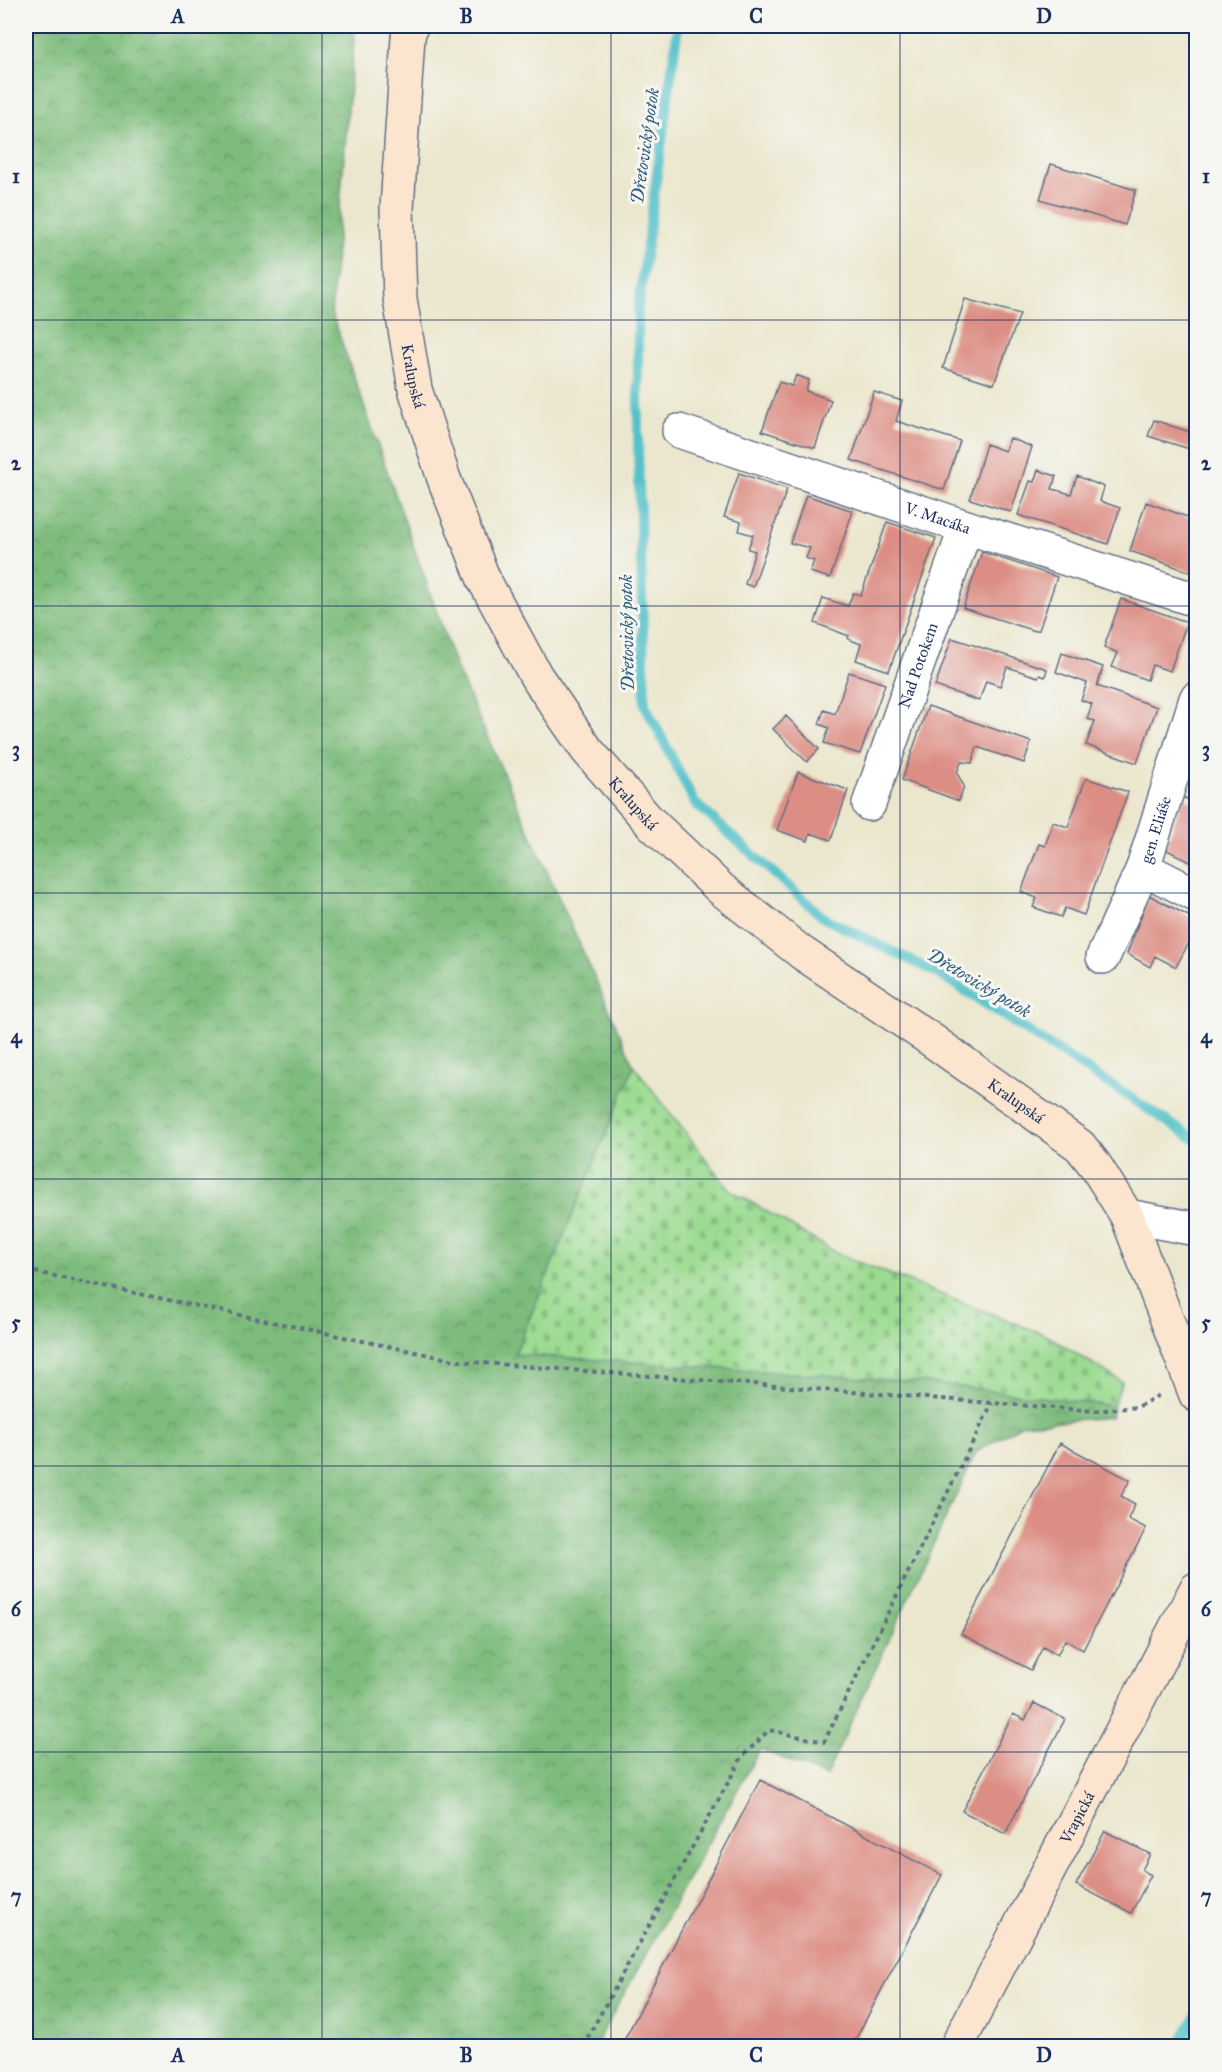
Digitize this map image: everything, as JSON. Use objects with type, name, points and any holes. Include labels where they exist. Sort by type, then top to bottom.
[{"type":"main road","name":"Kralupská","points":[[411,26],[408,37],[397,208],[400,299],[416,389],[444,479],[484,579],[536,676],[587,750],[649,821],[721,889],[802,953],[930,1039],[1080,1146],[1095,1165],[1127,1216],[1194,1386]]},
{"type":"main road","name":"Vrapická","points":[[957,2046],[1197,1589]]},
{"type":"street","name":"V. Macáka","points":[[679,431],[966,527],[1197,600]]},
{"type":"street","name":"Nad Potokem","points":[[869,804],[966,527]]},
{"type":"street","name":"gen. Eliáše","points":[[1103,957],[1143,868],[1197,699]]},
{"type":"street","points":[[1143,868],[1197,896]]},
{"type":"street","points":[[1127,1216],[1197,1228]]},
{"type":"path","points":[[26,1270],[458,1361],[1094,1411],[1138,1407],[1194,1386]]},
{"type":"path","points":[[583,2046],[742,1757],[769,1730],[824,1742],[992,1403]]},
{"type":"green space","points":[[26,26],[355,26],[331,312],[456,667],[634,1066],[515,1354],[923,1382],[1113,1406],[1111,1417],[1022,1424],[976,1452],[826,1776],[760,1749],[595,2046],[26,2046]]},
{"type":"green space","points":[[634,1066],[729,1189],[838,1254],[1048,1336],[1122,1382],[1113,1406],[923,1382],[515,1354]]},
{"type":"building","points":[[1051,164],[1136,190],[1125,225],[1040,199]]},
{"type":"building","points":[[965,299],[1020,314],[994,384],[943,368]]},
{"type":"building","points":[[796,375],[809,380],[806,391],[831,400],[815,448],[762,431],[779,382],[792,386]]},
{"type":"building","points":[[874,392],[902,401],[896,421],[960,441],[944,490],[851,460]]},
{"type":"building","points":[[1154,420],[1196,434],[1196,451],[1148,436]]},
{"type":"building","points":[[1010,438],[1032,447],[1011,512],[970,499],[986,444],[1005,451]]},
{"type":"building","points":[[1038,470],[1056,476],[1052,489],[1071,494],[1077,476],[1104,487],[1100,501],[1120,508],[1108,544],[1018,515],[1030,481],[1034,482]]},
{"type":"building","points":[[739,473],[787,489],[753,587],[745,584],[755,551],[748,549],[753,535],[739,531],[741,522],[724,517]]},
{"type":"building","points":[[806,495],[853,511],[830,578],[810,572],[814,561],[806,558],[810,548],[790,543]]},
{"type":"building","points":[[1146,502],[1196,520],[1196,574],[1130,551]]},
{"type":"building","points":[[887,522],[936,538],[889,671],[856,660],[861,644],[848,639],[849,636],[815,623],[823,598],[848,606],[853,593],[861,595]]},
{"type":"building","points":[[982,552],[1057,577],[1039,630],[1035,631],[963,608]]},
{"type":"building","points":[[1121,599],[1187,622],[1170,671],[1152,665],[1147,680],[1112,667],[1118,653],[1104,647]]},
{"type":"building","points":[[952,638],[1047,669],[1045,677],[1007,667],[1000,686],[986,681],[979,701],[935,686]]},
{"type":"building","points":[[1062,653],[1103,667],[1097,686],[1157,707],[1137,763],[1086,745],[1095,721],[1087,719],[1092,704],[1081,700],[1087,683],[1056,672]]},
{"type":"building","points":[[849,672],[885,684],[860,754],[824,743],[829,728],[819,724],[824,710],[835,714]]},
{"type":"building","points":[[928,706],[1031,742],[1024,763],[977,747],[972,763],[961,762],[957,773],[964,786],[959,801],[902,780]]},
{"type":"building","points":[[786,716],[819,749],[807,762],[773,729]]},
{"type":"building","points":[[798,772],[848,790],[831,840],[810,833],[808,841],[777,830]]},
{"type":"building","points":[[1086,778],[1128,792],[1084,915],[1065,908],[1061,917],[1033,907],[1037,898],[1021,892],[1039,844],[1045,846],[1053,822],[1068,827]]},
{"type":"building","points":[[1183,797],[1196,804],[1196,865],[1165,849]]},
{"type":"building","points":[[1149,895],[1196,920],[1196,929],[1176,967],[1155,956],[1150,967],[1127,954]]},
{"type":"building","points":[[1060,1443],[1130,1480],[1121,1496],[1135,1504],[1128,1519],[1146,1528],[1083,1650],[1065,1640],[1057,1655],[1043,1647],[1031,1670],[961,1634]]},
{"type":"building","points":[[1034,1703],[1065,1719],[1005,1834],[962,1811],[1013,1714],[1025,1720]]},
{"type":"building","points":[[760,1780],[942,1875],[852,2046],[621,2046]]},
{"type":"building","points":[[1105,1831],[1150,1854],[1142,1870],[1151,1875],[1131,1913],[1076,1885]]},
{"type":"waterway","name":"Dřetovický potok","points":[[678,26],[638,309],[638,444],[645,705],[695,803],[824,918],[939,974],[1196,1140]]},
{"type":"waterway","name":"Dřetovický potok","points":[[1178,2046],[1196,2016]]}]
